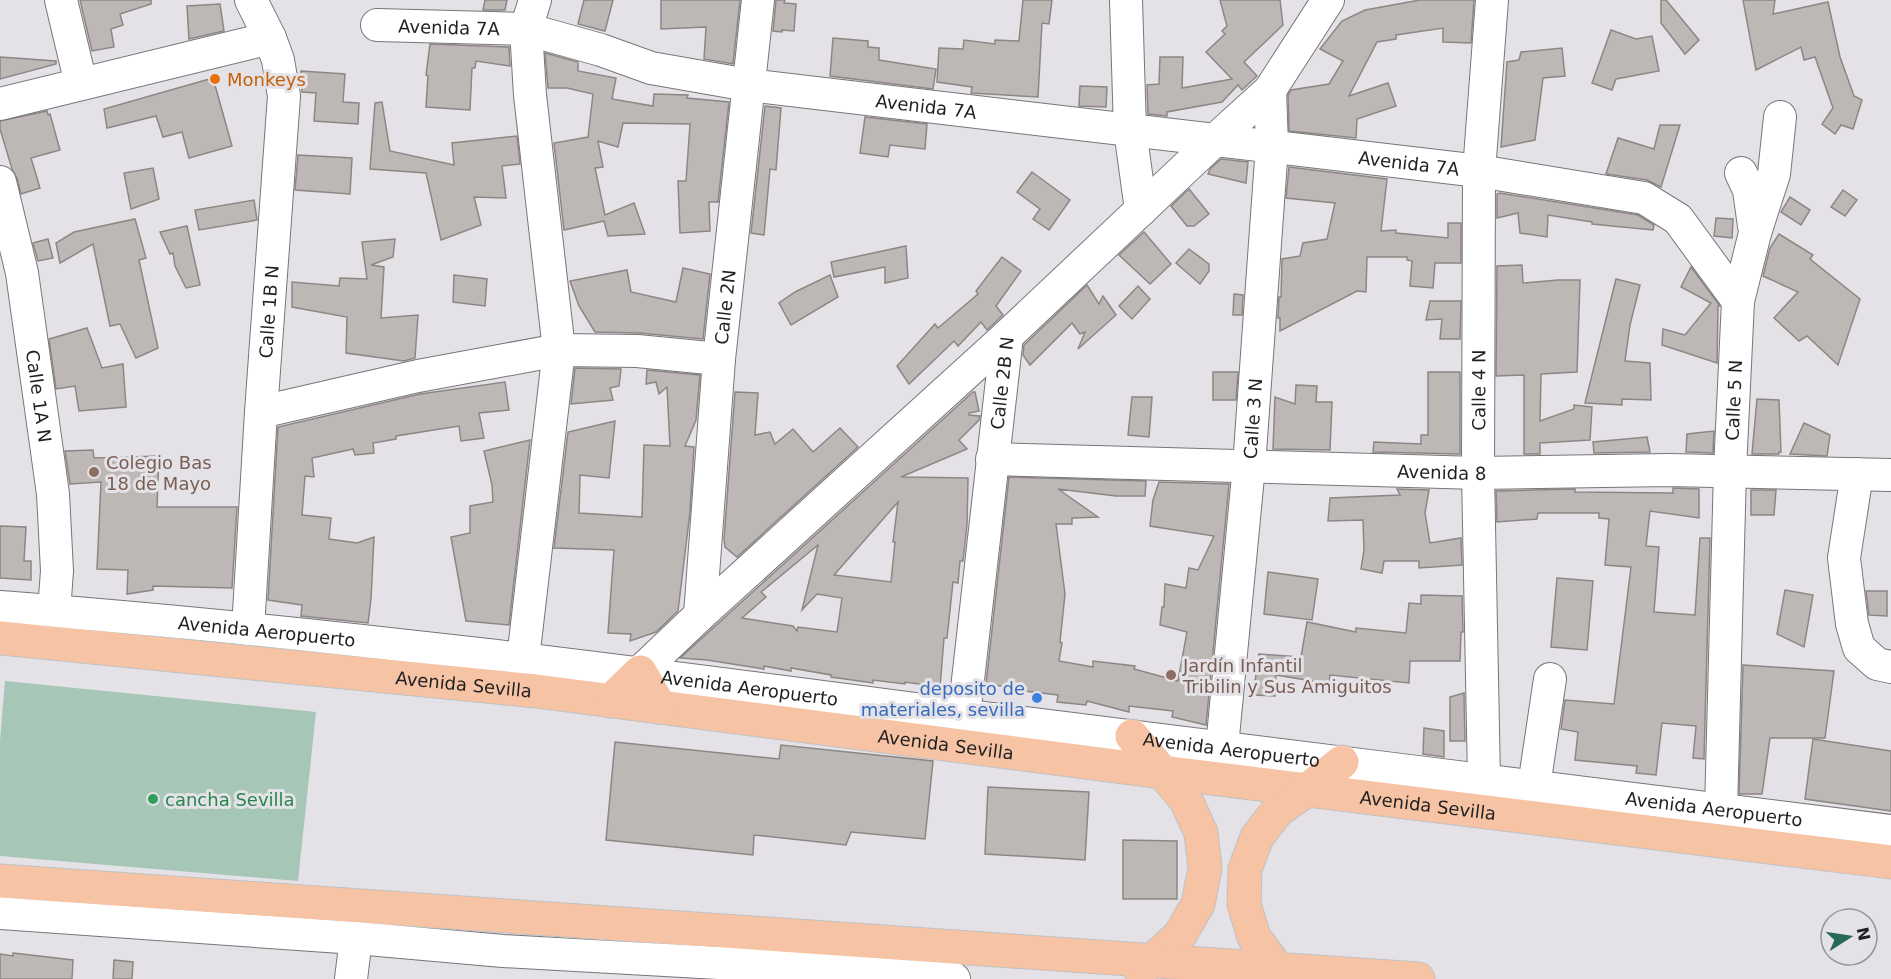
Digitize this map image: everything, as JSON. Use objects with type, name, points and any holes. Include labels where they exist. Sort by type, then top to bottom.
[{"type":"main road","name":"Avenida Sevilla","points":[[0,638],[536,691],[1162,772],[1891,862]]},
{"type":"main road","points":[[610,701],[640,672],[660,707]]},
{"type":"main road","points":[[1132,736],[1186,800],[1201,833],[1205,868],[1198,904],[1180,935],[1139,970]]},
{"type":"main road","points":[[1281,974],[1254,937],[1244,904],[1245,869],[1257,837],[1278,810],[1342,762]]},
{"type":"main road","points":[[0,881],[1139,970],[1418,979]]},
{"type":"street","points":[[61,0],[81,84]]},
{"type":"street","name":"Calle 1B N","points":[[248,629],[284,96],[278,60],[251,0]]},
{"type":"street","name":"Calle 2N","points":[[700,615],[719,359],[758,0]]},
{"type":"street","points":[[1126,0],[1130,130],[1141,210]]},
{"type":"street","name":"Calle 2B N","points":[[964,715],[1007,336],[1270,90],[1328,0]]},
{"type":"street","name":"Calle 4 N","points":[[1484,780],[1478,474],[1479,171],[1492,0]]},
{"type":"street","points":[[523,659],[559,350],[530,95],[531,15]]},
{"type":"street","name":"Avenida 7A","points":[[377,25],[531,15],[601,50],[651,68],[748,85],[1479,171]]},
{"type":"street","points":[[0,104],[270,38]]},
{"type":"street","name":"Calle 3 N","points":[[1222,747],[1249,466],[1272,146],[1270,90]]},
{"type":"street","name":"Calle 5 N","points":[[1721,810],[1730,470],[1738,301],[1755,233],[1774,174],[1780,117]]},
{"type":"street","points":[[1479,171],[1644,198],[1678,219],[1738,301]]},
{"type":"street","points":[[1741,173],[1749,190],[1755,233]]},
{"type":"street","name":"Calle 1A N","points":[[0,182],[22,273],[53,494],[57,571],[54,611]]},
{"type":"street","points":[[640,672],[1007,336]]},
{"type":"street","points":[[261,412],[418,376],[559,350],[637,351],[719,359]]},
{"type":"street","name":"Avenida 8","points":[[992,459],[1478,474],[1730,470],[1891,475]]},
{"type":"street","points":[[1857,474],[1844,558],[1852,624],[1859,648],[1877,664],[1891,667]]},
{"type":"street","name":"Avenida Aeropuerto","points":[[0,607],[248,629],[640,672],[964,715],[1891,831]]},
{"type":"street","points":[[1534,786],[1550,679]]},
{"type":"street","points":[[0,913],[356,938],[530,966],[954,979]]},
{"type":"street","points":[[351,979],[356,938]]},
{"type":"green space","name":"cancha Sevilla","points":[[5,681],[316,712],[298,881],[0,856],[0,741]]},
{"type":"building","points":[[80,0],[151,0],[151,4],[120,14],[123,25],[111,29],[114,47],[92,51]]},
{"type":"building","points":[[485,0],[507,0],[505,10],[483,10]]},
{"type":"building","points":[[584,0],[613,0],[605,31],[578,24]]},
{"type":"building","points":[[661,0],[740,0],[733,64],[704,59],[706,27],[661,29]]},
{"type":"building","points":[[776,0],[796,4],[794,31],[773,31]]},
{"type":"building","points":[[1023,0],[1052,0],[1049,24],[1042,23],[1038,97],[971,93],[972,87],[937,82],[939,48],[963,49],[964,40],[995,44],[995,40],[1019,41]]},
{"type":"building","points":[[1220,0],[1280,0],[1283,25],[1244,62],[1257,76],[1242,90],[1238,85],[1222,102],[1167,112],[1167,116],[1148,114],[1147,85],[1159,84],[1160,57],[1183,57],[1182,88],[1232,79],[1206,52],[1225,34],[1222,31],[1227,26]]},
{"type":"building","points":[[1420,0],[1474,0],[1471,43],[1443,42],[1443,28],[1396,35],[1396,39],[1377,42],[1349,96],[1388,83],[1396,106],[1357,119],[1356,138],[1289,131],[1288,95],[1291,90],[1329,84],[1343,61],[1320,49],[1342,21],[1365,10]]},
{"type":"building","points":[[1661,0],[1666,0],[1699,40],[1685,54],[1661,23]]},
{"type":"building","points":[[1743,0],[1775,0],[1773,14],[1828,2],[1840,57],[1854,96],[1862,100],[1853,129],[1841,125],[1835,134],[1822,124],[1833,108],[1815,57],[1804,60],[1801,47],[1756,70]]},
{"type":"building","points":[[220,4],[224,31],[189,39],[187,6]]},
{"type":"building","points":[[1611,30],[1636,39],[1652,36],[1659,71],[1616,79],[1612,90],[1592,83]]},
{"type":"building","points":[[833,38],[868,41],[868,47],[879,48],[879,60],[936,69],[933,89],[830,76]]},
{"type":"building","points":[[430,44],[509,47],[510,66],[476,61],[475,68],[472,68],[470,110],[426,107],[428,76],[426,75]]},
{"type":"building","points":[[1562,48],[1565,76],[1543,78],[1535,140],[1501,147],[1507,62],[1519,60],[1521,52]]},
{"type":"building","points":[[545,53],[578,62],[578,71],[616,78],[612,99],[653,106],[654,94],[688,95],[687,98],[729,102],[718,202],[709,202],[710,231],[680,233],[678,181],[686,181],[690,124],[623,123],[618,147],[598,141],[603,167],[595,168],[605,215],[634,203],[645,234],[608,236],[604,221],[564,230],[554,143],[588,137],[593,94],[567,88],[548,88]]},
{"type":"building","points":[[0,57],[56,61],[56,64],[0,79]]},
{"type":"building","points":[[301,71],[345,74],[343,102],[359,103],[358,124],[314,121],[316,93],[302,92]]},
{"type":"building","points":[[213,78],[232,146],[189,158],[182,132],[163,137],[156,116],[107,128],[104,109]]},
{"type":"building","points":[[1080,86],[1107,87],[1106,107],[1079,106]]},
{"type":"building","points":[[382,102],[390,151],[454,165],[452,143],[517,136],[520,164],[502,166],[506,198],[474,197],[481,225],[441,240],[426,173],[370,169],[375,103]]},
{"type":"building","points":[[765,106],[781,108],[776,170],[770,169],[764,235],[751,233]]},
{"type":"building","points":[[47,111],[48,115],[50,114],[60,150],[31,158],[40,188],[21,194],[0,129],[0,121]]},
{"type":"building","points":[[865,117],[927,124],[925,149],[890,145],[888,157],[860,153]]},
{"type":"building","points":[[1660,125],[1680,125],[1661,187],[1647,180],[1606,174],[1618,138],[1654,149]]},
{"type":"building","points":[[298,155],[352,158],[350,194],[295,190]]},
{"type":"building","points":[[1221,159],[1248,162],[1246,183],[1208,174]]},
{"type":"building","points":[[1289,167],[1387,179],[1381,231],[1396,230],[1396,233],[1448,238],[1448,223],[1461,223],[1461,263],[1435,263],[1433,288],[1410,286],[1412,261],[1407,260],[1407,257],[1367,257],[1366,292],[1357,291],[1280,331],[1280,318],[1278,318],[1282,259],[1300,256],[1303,243],[1327,239],[1335,203],[1286,198]]},
{"type":"building","points":[[153,168],[159,199],[131,209],[124,173]]},
{"type":"building","points":[[1032,172],[1070,200],[1049,230],[1033,219],[1040,209],[1017,192]]},
{"type":"building","points":[[1189,189],[1209,214],[1194,226],[1187,226],[1171,206]]},
{"type":"building","points":[[1843,190],[1857,200],[1845,216],[1831,207]]},
{"type":"building","points":[[1497,194],[1638,215],[1654,225],[1653,230],[1592,224],[1592,222],[1548,215],[1547,237],[1520,233],[1518,213],[1497,218]]},
{"type":"building","points":[[1790,197],[1810,210],[1801,225],[1781,212]]},
{"type":"building","points":[[254,200],[257,220],[199,230],[195,210]]},
{"type":"building","points":[[1716,218],[1733,219],[1732,238],[1714,236]]},
{"type":"building","points":[[135,219],[146,258],[139,260],[158,348],[136,358],[120,324],[110,326],[93,244],[60,263],[56,243],[74,232]]},
{"type":"building","points":[[187,226],[200,285],[186,288],[175,266],[173,253],[170,254],[160,232]]},
{"type":"building","points":[[1144,232],[1171,264],[1150,284],[1119,255]]},
{"type":"building","points":[[1779,234],[1813,255],[1810,259],[1860,299],[1838,365],[1807,336],[1799,341],[1774,318],[1798,292],[1763,276],[1770,248]]},
{"type":"building","points":[[48,239],[53,258],[38,261],[33,243]]},
{"type":"building","points":[[395,239],[393,257],[371,265],[384,267],[381,318],[418,315],[415,358],[404,361],[346,353],[347,317],[292,307],[292,282],[339,286],[340,278],[367,279],[362,242]]},
{"type":"building","points":[[906,246],[908,278],[885,283],[885,267],[834,277],[831,262]]},
{"type":"building","points":[[1189,249],[1209,264],[1209,271],[1200,284],[1176,263]]},
{"type":"building","points":[[1002,257],[1021,271],[996,306],[1003,315],[987,330],[981,322],[958,346],[954,341],[909,384],[897,366],[935,324],[938,328],[978,294],[976,291]]},
{"type":"building","points":[[1522,265],[1523,283],[1580,280],[1577,372],[1541,374],[1540,421],[1574,409],[1574,405],[1592,407],[1590,440],[1540,443],[1540,454],[1524,454],[1524,375],[1496,376],[1497,266]]},
{"type":"building","points":[[1691,267],[1720,306],[1718,306],[1717,363],[1662,345],[1663,329],[1685,335],[1711,303],[1681,287]]},
{"type":"building","points":[[683,268],[710,274],[703,339],[639,333],[595,332],[579,306],[570,281],[627,270],[631,292],[676,302]]},
{"type":"building","points":[[454,275],[487,279],[485,306],[453,302]]},
{"type":"building","points":[[830,275],[838,297],[791,325],[779,303],[795,292]]},
{"type":"building","points":[[1616,279],[1640,285],[1630,325],[1625,361],[1650,363],[1651,400],[1622,399],[1622,405],[1585,403]]},
{"type":"building","points":[[1087,285],[1099,304],[1103,296],[1116,315],[1078,349],[1085,332],[1080,334],[1072,323],[1030,365],[1023,355],[1024,345]]},
{"type":"building","points":[[1138,286],[1150,299],[1132,319],[1119,306]]},
{"type":"building","points":[[1234,294],[1243,295],[1242,315],[1233,315]]},
{"type":"building","points":[[1430,301],[1461,301],[1460,339],[1440,339],[1442,319],[1426,320]]},
{"type":"building","points":[[87,328],[102,368],[123,364],[126,407],[79,411],[75,386],[56,389],[49,339]]},
{"type":"building","points":[[575,368],[621,369],[619,386],[610,388],[613,400],[571,404]]},
{"type":"building","points":[[647,370],[700,375],[696,420],[685,446],[694,447],[690,512],[678,611],[656,632],[630,641],[631,634],[608,633],[614,550],[554,548],[568,432],[615,421],[609,478],[580,475],[579,513],[642,517],[644,445],[670,446],[667,387],[659,394],[656,382],[646,384]]},
{"type":"building","points":[[1213,372],[1238,372],[1236,400],[1213,400]]},
{"type":"building","points":[[1428,372],[1460,372],[1460,454],[1373,452],[1374,442],[1421,444],[1421,435],[1428,435]]},
{"type":"building","points":[[505,382],[509,410],[479,413],[484,438],[461,441],[459,426],[396,436],[396,439],[373,443],[374,453],[355,455],[353,449],[312,458],[314,477],[305,476],[302,515],[331,518],[329,539],[357,543],[374,537],[368,623],[301,616],[302,605],[268,600],[278,427],[420,394]]},
{"type":"building","points":[[1296,385],[1317,386],[1316,402],[1332,402],[1330,450],[1273,449],[1275,397],[1295,404]]},
{"type":"building","points":[[735,392],[758,393],[755,435],[770,432],[775,444],[793,429],[813,452],[840,428],[858,447],[737,557],[725,547],[724,539]]},
{"type":"building","points":[[975,392],[979,411],[969,413],[969,415],[980,416],[979,420],[959,440],[967,449],[901,477],[968,478],[967,525],[963,561],[960,561],[958,583],[953,582],[947,638],[944,638],[940,687],[873,680],[873,683],[791,668],[791,671],[764,666],[764,669],[680,658]],"holes":[[[898,502],[891,582],[834,575]],[[818,545],[802,610],[817,594],[842,598],[837,632],[798,627],[797,631],[793,626],[742,618],[766,597],[761,592]]]},
{"type":"building","points":[[1132,397],[1152,397],[1149,437],[1128,435]]},
{"type":"building","points":[[1757,399],[1779,400],[1781,452],[1779,454],[1752,454]]},
{"type":"building","points":[[1804,423],[1830,435],[1827,456],[1790,454]]},
{"type":"building","points":[[1714,431],[1713,453],[1686,452],[1687,434]]},
{"type":"building","points":[[1647,437],[1650,452],[1594,453],[1593,442]]},
{"type":"building","points":[[530,440],[509,625],[466,621],[451,537],[470,533],[470,506],[493,502],[492,485],[484,451]]},
{"type":"building","points":[[93,450],[94,458],[159,456],[157,507],[237,507],[232,588],[153,586],[153,590],[127,594],[128,570],[97,569],[101,482],[70,484],[65,451]]},
{"type":"building","points":[[1009,477],[1146,481],[1145,496],[1116,496],[1058,489],[1098,517],[1072,518],[1072,524],[1056,524],[1065,594],[1059,661],[1093,667],[1093,661],[1135,666],[1134,669],[1178,681],[1187,632],[1160,625],[1165,584],[1186,588],[1189,568],[1198,570],[1214,536],[1150,526],[1153,500],[1159,482],[1229,484],[1206,725],[1172,717],[1173,711],[1129,706],[1129,712],[1087,701],[1086,705],[1057,702],[1058,695],[986,684]]},
{"type":"building","points":[[1673,488],[1699,489],[1699,518],[1650,511],[1646,546],[1659,547],[1654,612],[1695,615],[1700,538],[1710,538],[1704,759],[1693,758],[1696,726],[1662,723],[1656,775],[1636,773],[1637,766],[1575,760],[1578,732],[1561,729],[1565,700],[1614,704],[1631,567],[1605,565],[1609,519],[1599,518],[1599,513],[1538,513],[1537,519],[1497,522],[1496,491],[1575,489],[1575,492],[1673,493]]},
{"type":"building","points":[[1397,489],[1429,490],[1425,513],[1430,543],[1461,538],[1462,565],[1419,568],[1419,561],[1384,561],[1382,573],[1361,569],[1364,550],[1363,520],[1328,521],[1330,498],[1400,495]]},
{"type":"building","points":[[1751,490],[1776,490],[1774,515],[1751,515]]},
{"type":"building","points":[[0,526],[26,527],[24,561],[31,561],[31,580],[0,578]]},
{"type":"building","points":[[1268,572],[1318,579],[1312,620],[1264,614]]},
{"type":"building","points":[[1557,578],[1593,581],[1587,650],[1551,647]]},
{"type":"building","points":[[1785,590],[1813,595],[1804,647],[1777,634]]},
{"type":"building","points":[[1866,591],[1887,591],[1887,616],[1869,615]]},
{"type":"building","points":[[1421,595],[1462,596],[1463,632],[1461,632],[1460,661],[1410,661],[1409,683],[1330,675],[1329,684],[1276,675],[1275,696],[1253,695],[1259,654],[1301,657],[1307,622],[1356,632],[1356,628],[1406,633],[1409,603],[1421,604]]},
{"type":"building","points":[[1743,665],[1834,671],[1825,738],[1770,738],[1762,794],[1739,794]]},
{"type":"building","points":[[1464,693],[1465,741],[1450,741],[1450,697]]},
{"type":"building","points":[[1424,728],[1444,731],[1444,757],[1423,754]]},
{"type":"building","points":[[1813,739],[1891,751],[1891,811],[1805,799]]},
{"type":"building","points":[[615,742],[779,759],[781,745],[933,761],[925,839],[851,832],[846,845],[754,835],[753,855],[606,840]]},
{"type":"building","points":[[988,787],[1089,792],[1085,860],[985,854]]},
{"type":"building","points":[[1123,840],[1177,841],[1177,899],[1123,899]]},
{"type":"building","points":[[13,953],[73,960],[72,979],[0,979],[0,954],[13,956]]},
{"type":"building","points":[[114,960],[133,962],[132,979],[113,979]]},
{"type":"place","name":"Monkeys","points":[[215,79]]},
{"type":"place","name":"Colegio Bas 18 de Mayo","points":[[94,472]]},
{"type":"place","name":"Jardín Infantil Tribilin y Sus Amiguitos","points":[[1171,675]]},
{"type":"place","name":"deposito de materiales, sevilla","points":[[1037,698]]},
{"type":"place","name":"cancha Sevilla","points":[[153,799]]}]
